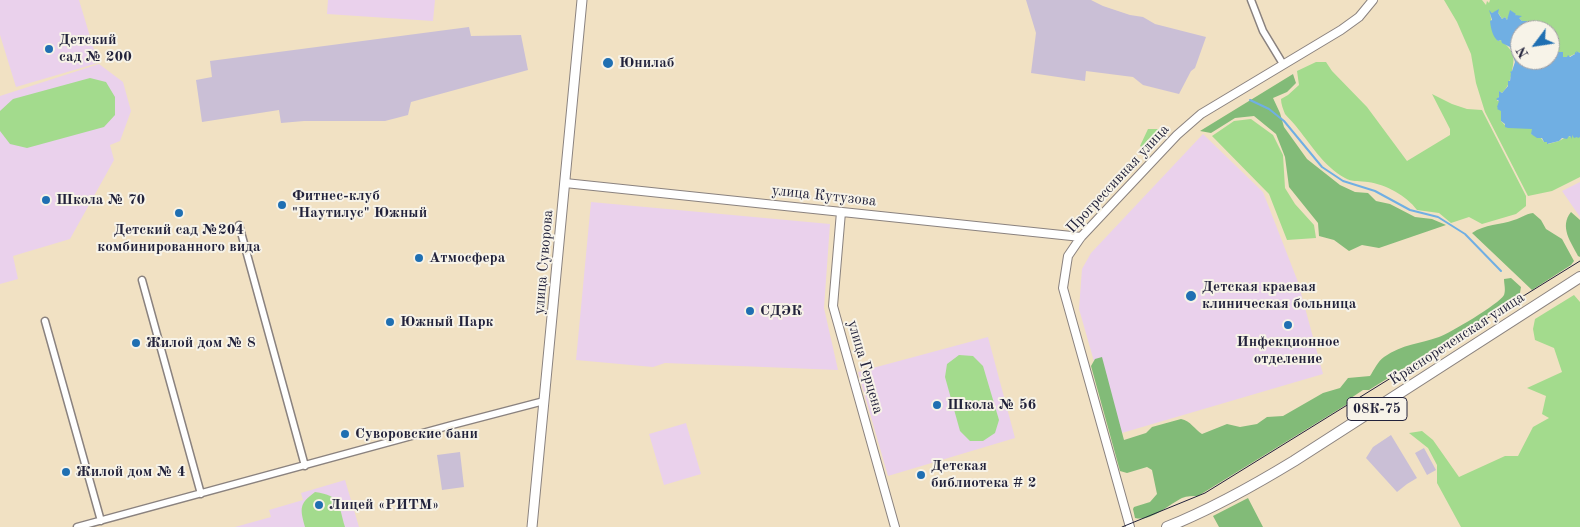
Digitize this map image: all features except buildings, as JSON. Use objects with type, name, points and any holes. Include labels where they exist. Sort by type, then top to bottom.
[{"type":"main road","name":"улица Суворова","points":[[532,527],[582,0]]},
{"type":"main road","name":"Краснореченская улица","points":[[1167,527],[1251,487],[1294,461],[1580,277]]},
{"type":"street","points":[[1251,0],[1264,31],[1284,64]]},
{"type":"street","name":"Прогрессивная улица","points":[[1130,527],[1063,288],[1068,256],[1082,237],[1187,126],[1222,101],[1359,17],[1373,0]]},
{"type":"street","name":"улица Кутузова","points":[[565,183],[1082,237]]},
{"type":"street","name":"улица Герцена","points":[[841,212],[833,306],[895,527]]},
{"type":"street","points":[[239,225],[305,466]]},
{"type":"street","points":[[142,280],[201,494]]},
{"type":"street","points":[[45,321],[101,521]]},
{"type":"street","points":[[77,527],[544,401]]},
{"type":"shaded area","name":"Детский сад № 200","points":[[0,0],[79,0],[98,63],[16,87],[0,35]]},
{"type":"shaded area","points":[[328,0],[435,0],[433,21],[327,14]]},
{"type":"shaded area","points":[[1026,0],[1091,0],[1130,15],[1143,17],[1155,24],[1206,37],[1195,68],[1191,71],[1179,94],[1143,85],[1133,77],[1086,71],[1085,81],[1031,73],[1036,33]]},
{"type":"shaded area","points":[[469,27],[471,36],[521,35],[528,70],[411,102],[408,115],[385,121],[304,121],[281,123],[279,110],[202,122],[196,80],[212,77],[210,61]]},
{"type":"shaded area","name":"Школа № 70","points":[[99,64],[123,82],[131,111],[120,141],[110,145],[114,160],[70,239],[13,256],[18,279],[0,284],[0,96]]},
{"type":"shaded area","name":"Детская краевая клиническая больница","points":[[1203,134],[1263,192],[1298,282],[1323,374],[1115,435],[1079,309],[1082,269],[1091,253]]},
{"type":"shaded area","points":[[1580,182],[1580,217],[1562,191]]},
{"type":"shaded area","points":[[591,202],[830,224],[824,308],[838,370],[665,363],[653,367],[576,360]]},
{"type":"shaded area","name":"Школа № 56","points":[[988,337],[1015,438],[888,476],[858,372]]},
{"type":"shaded area","points":[[686,423],[701,474],[664,485],[649,434]]},
{"type":"shaded area","points":[[1391,435],[1417,478],[1397,492],[1366,458],[1373,447]]},
{"type":"shaded area","points":[[1424,448],[1436,470],[1427,475],[1415,453]]},
{"type":"shaded area","points":[[460,452],[464,487],[442,490],[437,455]]},
{"type":"shaded area","name":"Лицей «РИТМ»","points":[[345,480],[359,527],[235,527],[271,517],[269,510],[303,500],[301,493]]},
{"type":"green space","points":[[1444,0],[1482,0],[1486,5],[1487,1],[1489,3],[1490,0],[1580,0],[1580,53],[1577,52],[1566,58],[1560,55],[1560,20],[1521,20],[1511,11],[1507,20],[1505,17],[1502,19],[1496,12],[1490,12],[1493,31],[1498,41],[1501,40],[1510,50],[1510,70],[1512,70],[1506,89],[1502,93],[1499,91],[1500,94],[1497,101],[1499,101],[1502,114],[1501,121],[1507,127],[1532,128],[1534,130],[1531,134],[1541,138],[1544,142],[1547,141],[1548,144],[1568,136],[1571,137],[1572,135],[1580,137],[1580,177],[1552,191],[1528,196],[1485,112],[1476,83],[1471,54],[1457,22]]},
{"type":"green space","points":[[1316,62],[1326,62],[1332,71],[1367,107],[1407,161],[1450,135],[1450,129],[1432,94],[1467,109],[1482,110],[1526,196],[1526,206],[1516,214],[1482,224],[1469,217],[1451,223],[1439,213],[1417,210],[1408,200],[1388,188],[1375,183],[1350,180],[1337,173],[1330,168],[1285,114],[1281,103],[1281,99],[1299,85],[1297,71]]},
{"type":"green space","points":[[1293,74],[1296,83],[1287,92],[1273,98],[1284,127],[1307,159],[1340,185],[1355,192],[1368,193],[1376,201],[1390,204],[1415,217],[1432,219],[1446,225],[1379,248],[1362,245],[1349,251],[1334,240],[1319,236],[1318,223],[1289,187],[1285,157],[1276,134],[1254,116],[1235,118],[1211,133],[1200,131]]},
{"type":"green space","points":[[90,78],[106,82],[115,97],[115,115],[104,127],[27,148],[10,144],[0,131],[0,111],[13,99]]},
{"type":"green space","points":[[1251,119],[1273,135],[1283,155],[1285,188],[1295,204],[1314,225],[1316,238],[1287,240],[1269,194],[1212,136],[1234,121]]},
{"type":"green space","points":[[1148,129],[1167,129],[1147,151],[1140,146]]},
{"type":"green space","points":[[1571,212],[1580,220],[1580,257],[1566,229],[1566,223]]},
{"type":"green space","points":[[1533,213],[1541,220],[1546,229],[1562,239],[1574,261],[1571,265],[1532,290],[1472,233],[1482,228],[1509,222]]},
{"type":"green space","points":[[1511,278],[1521,287],[1520,293],[1479,321],[1369,390],[1363,390],[1351,398],[1349,403],[1198,496],[1182,498],[1147,518],[1135,518],[1134,507],[1150,502],[1157,494],[1152,470],[1147,467],[1127,473],[1120,471],[1091,366],[1095,359],[1102,357],[1124,440],[1146,433],[1152,427],[1181,419],[1190,423],[1202,434],[1227,424],[1240,427],[1257,424],[1267,417],[1283,416],[1323,393],[1340,388],[1348,378],[1370,376],[1382,359],[1398,349],[1439,337],[1463,324],[1500,299],[1505,293],[1504,279]]},
{"type":"green space","points":[[1574,295],[1580,302],[1580,527],[1461,527],[1437,483],[1437,465],[1428,448],[1409,433],[1422,431],[1433,440],[1459,477],[1505,456],[1518,456],[1533,427],[1549,418],[1542,414],[1546,396],[1527,388],[1562,372],[1554,348],[1535,340],[1533,329],[1535,319]]},
{"type":"green space","points":[[959,355],[973,356],[983,366],[999,420],[995,433],[983,441],[970,441],[960,431],[945,377],[947,364]]},
{"type":"green space","points":[[315,492],[330,496],[338,502],[345,527],[305,527],[302,515],[303,503]]},
{"type":"green space","points":[[1248,498],[1263,527],[1219,527],[1213,516]]},
{"type":"water","points":[[1499,9],[1498,13],[1502,19],[1505,17],[1507,20],[1510,10],[1515,15],[1522,16],[1519,18],[1521,20],[1510,20],[1510,47],[1494,37],[1489,10],[1492,13]]},
{"type":"water","points":[[1576,51],[1580,53],[1580,137],[1574,138],[1572,135],[1572,139],[1569,136],[1567,139],[1562,138],[1559,141],[1547,144],[1542,138],[1537,138],[1531,134],[1532,129],[1505,127],[1505,124],[1501,121],[1501,111],[1497,109],[1499,101],[1496,99],[1499,97],[1499,91],[1502,93],[1508,86],[1510,72],[1560,70],[1560,52],[1563,52],[1563,57],[1568,55],[1570,57],[1575,52],[1577,53]]},
{"type":"waterway","points":[[1250,100],[1269,109],[1284,121],[1322,167],[1343,181],[1375,191],[1410,210],[1438,217],[1465,234],[1501,271]]},
{"type":"tram line","points":[[1122,527],[1205,493],[1580,261]]},
{"type":"place","name":"Детский сад № 200","points":[[49,49]]},
{"type":"place","name":"Юнилаб","points":[[608,63]]},
{"type":"place","name":"Школа № 70","points":[[46,200]]},
{"type":"place","name":"Фитнес-клуб \"Наутилус\" Южный","points":[[282,205]]},
{"type":"place","name":"Детский сад №204 комбинированного вида","points":[[179,213]]},
{"type":"place","name":"Атмосфера","points":[[419,258]]},
{"type":"place","name":"Детская краевая клиническая больница","points":[[1191,296]]},
{"type":"place","name":"СДЭК","points":[[750,311]]},
{"type":"place","name":"Южный Парк","points":[[390,322]]},
{"type":"place","name":"Инфекционное отделение","points":[[1288,325]]},
{"type":"place","name":"Жилой дом № 8","points":[[136,343]]},
{"type":"place","name":"Школа № 56","points":[[937,405]]},
{"type":"place","name":"Суворовские бани","points":[[345,434]]},
{"type":"place","name":"Жилой дом № 4","points":[[66,472]]},
{"type":"place","name":"Детская библиотека # 2","points":[[921,475]]},
{"type":"place","name":"Лицей «РИТМ»","points":[[319,505]]}]
